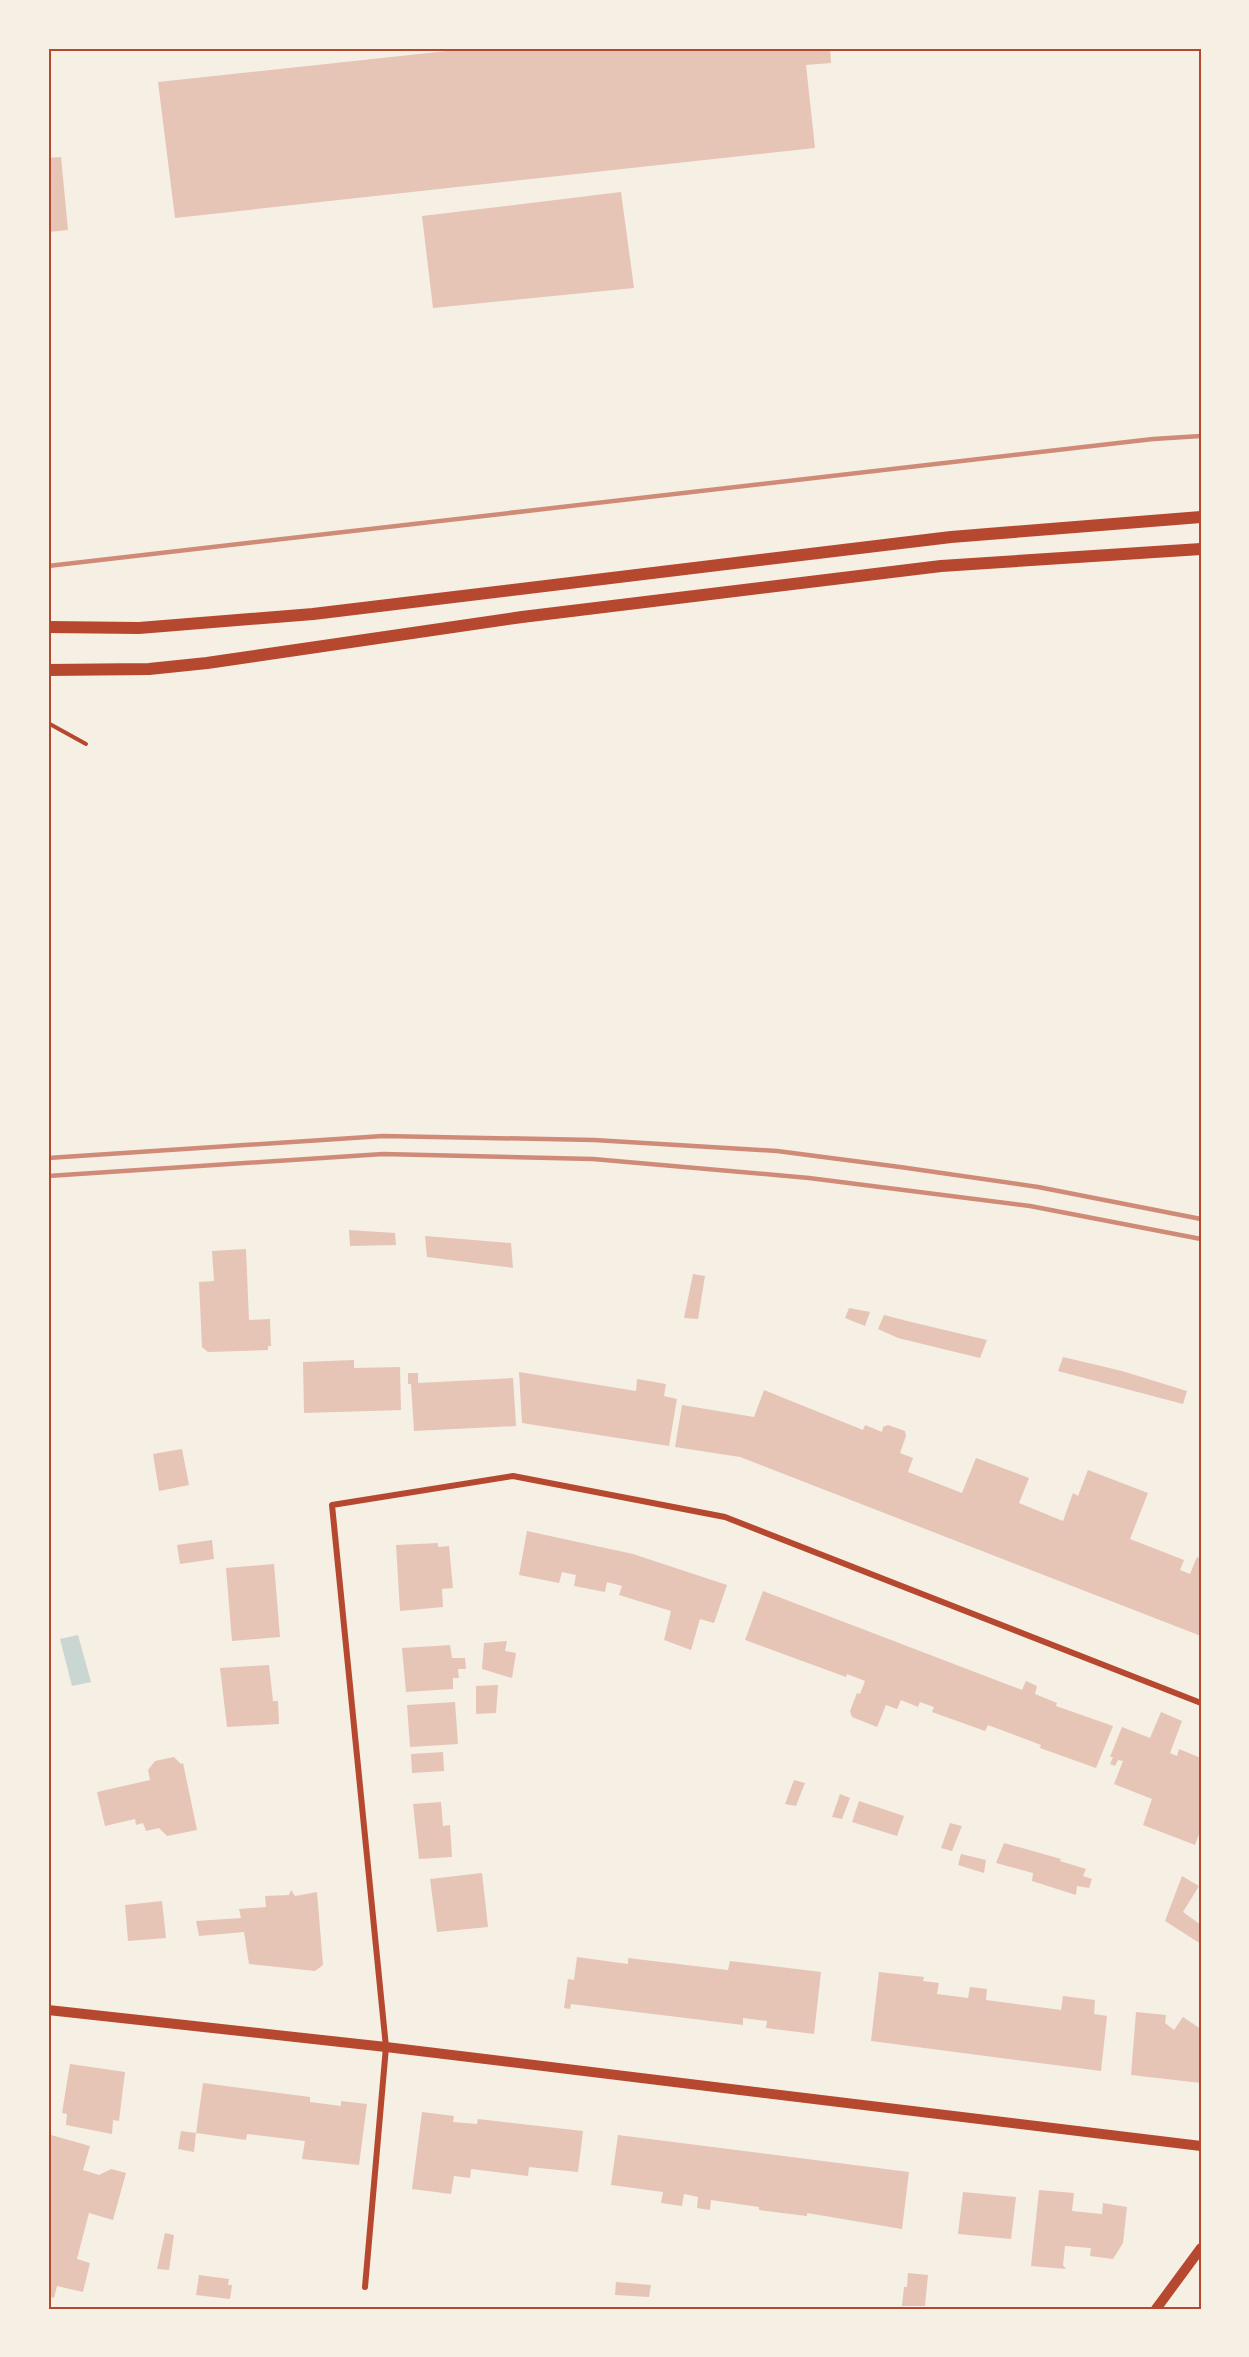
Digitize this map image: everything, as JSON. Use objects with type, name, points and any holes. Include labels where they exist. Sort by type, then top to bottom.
[{"type":"main road","points":[[48,627],[139,628],[265,619],[951,537],[1201,517]]},
{"type":"main road","points":[[48,670],[149,669],[207,663],[522,617],[941,566],[1201,549]]},
{"type":"street","points":[[364,2287],[386,2047],[332,1505],[513,1476],[725,1517],[1201,1703]]},
{"type":"street","points":[[48,2010],[386,2047],[1201,2146]]},
{"type":"street","points":[[1156,2309],[1201,2248]]},
{"type":"path","points":[[48,723],[86,744]]},
{"type":"shaded area","points":[[78,1635],[91,1682],[72,1686],[60,1639]]},
{"type":"building","points":[[475,48],[830,48],[831,63],[806,65],[815,148],[175,218],[158,82]]},
{"type":"building","points":[[61,157],[68,230],[48,232],[48,158]]},
{"type":"building","points":[[621,192],[634,288],[433,308],[422,216]]},
{"type":"building","points":[[349,1230],[395,1233],[396,1245],[350,1246]]},
{"type":"building","points":[[425,1236],[511,1243],[513,1268],[427,1257]]},
{"type":"building","points":[[246,1249],[249,1320],[270,1319],[271,1346],[268,1346],[268,1350],[208,1352],[202,1347],[199,1282],[214,1281],[212,1251]]},
{"type":"building","points":[[693,1274],[705,1276],[698,1319],[684,1318]]},
{"type":"building","points":[[849,1308],[870,1312],[865,1326],[845,1318]]},
{"type":"building","points":[[884,1315],[987,1340],[980,1358],[898,1338],[878,1329]]},
{"type":"building","points":[[1063,1357],[1122,1371],[1187,1391],[1183,1404],[1058,1371]]},
{"type":"building","points":[[354,1360],[354,1368],[400,1367],[401,1410],[304,1413],[303,1362]]},
{"type":"building","points":[[519,1372],[636,1391],[637,1379],[666,1384],[664,1396],[677,1399],[669,1446],[522,1423]]},
{"type":"building","points":[[408,1373],[418,1373],[418,1383],[513,1378],[516,1426],[414,1431],[411,1384],[408,1384]]},
{"type":"building","points":[[764,1390],[863,1430],[865,1425],[882,1432],[883,1427],[888,1425],[905,1431],[906,1436],[900,1453],[913,1458],[908,1472],[962,1493],[976,1458],[1029,1478],[1019,1503],[1063,1521],[1073,1493],[1078,1496],[1088,1470],[1148,1493],[1130,1539],[1184,1560],[1180,1570],[1190,1574],[1197,1557],[1201,1559],[1201,1636],[740,1457],[675,1447],[682,1405],[754,1417]]},
{"type":"building","points":[[182,1449],[189,1485],[159,1491],[153,1454]]},
{"type":"building","points":[[527,1531],[633,1554],[727,1585],[714,1623],[700,1619],[691,1650],[664,1640],[671,1611],[619,1595],[622,1586],[607,1582],[605,1592],[574,1586],[576,1575],[562,1572],[559,1583],[519,1575]]},
{"type":"building","points":[[212,1540],[214,1559],[180,1564],[177,1545]]},
{"type":"building","points":[[438,1543],[438,1547],[449,1546],[453,1588],[442,1589],[443,1607],[400,1611],[396,1545]]},
{"type":"building","points":[[274,1564],[280,1637],[232,1641],[226,1568]]},
{"type":"building","points":[[763,1591],[1022,1690],[1026,1681],[1037,1686],[1035,1694],[1057,1703],[1056,1706],[1113,1726],[1096,1768],[1040,1748],[1041,1745],[988,1725],[985,1731],[932,1712],[934,1707],[920,1702],[918,1707],[901,1700],[897,1709],[886,1705],[877,1727],[852,1717],[850,1711],[865,1681],[847,1674],[846,1677],[745,1640]]},
{"type":"building","points":[[507,1641],[505,1651],[516,1653],[512,1678],[482,1669],[484,1643]]},
{"type":"building","points":[[450,1645],[452,1658],[465,1658],[466,1669],[458,1669],[459,1678],[453,1678],[453,1689],[406,1692],[402,1648]]},
{"type":"building","points":[[269,1665],[273,1701],[278,1701],[279,1724],[227,1727],[220,1668]]},
{"type":"building","points":[[498,1685],[496,1713],[476,1714],[476,1686]]},
{"type":"building","points":[[455,1702],[458,1744],[410,1747],[407,1705]]},
{"type":"building","points":[[1161,1712],[1182,1721],[1170,1753],[1177,1756],[1179,1749],[1201,1758],[1201,1829],[1195,1845],[1143,1825],[1152,1799],[1114,1784],[1123,1761],[1118,1760],[1115,1766],[1110,1764],[1113,1757],[1110,1757],[1122,1727],[1150,1738]]},
{"type":"building","points":[[443,1752],[444,1771],[412,1773],[411,1754]]},
{"type":"building","points":[[174,1757],[181,1764],[183,1763],[197,1830],[167,1836],[159,1828],[146,1831],[143,1823],[136,1825],[135,1819],[105,1826],[97,1792],[150,1780],[148,1770],[155,1761]]},
{"type":"building","points":[[794,1780],[805,1783],[796,1806],[785,1804]]},
{"type":"building","points":[[840,1794],[850,1798],[842,1819],[832,1817]]},
{"type":"building","points":[[859,1801],[904,1816],[897,1836],[852,1822]]},
{"type":"building","points":[[441,1802],[443,1826],[450,1825],[452,1857],[419,1859],[413,1804]]},
{"type":"building","points":[[950,1823],[962,1826],[952,1851],[941,1848]]},
{"type":"building","points":[[1004,1843],[1061,1859],[1060,1861],[1086,1869],[1083,1876],[1092,1879],[1089,1888],[1077,1886],[1076,1895],[1032,1881],[1033,1873],[996,1863]]},
{"type":"building","points":[[961,1854],[986,1860],[984,1873],[958,1865]]},
{"type":"building","points":[[482,1873],[488,1927],[437,1932],[430,1879]]},
{"type":"building","points":[[1182,1876],[1199,1886],[1183,1912],[1201,1925],[1201,1944],[1165,1921]]},
{"type":"building","points":[[291,1890],[295,1896],[317,1892],[323,1965],[315,1971],[249,1964],[244,1932],[199,1936],[196,1921],[241,1918],[239,1909],[266,1907],[265,1896],[289,1895]]},
{"type":"building","points":[[162,1901],[166,1938],[128,1941],[125,1905]]},
{"type":"building","points":[[577,1957],[628,1964],[628,1958],[728,1970],[730,1961],[821,1972],[814,2034],[766,2028],[767,2021],[743,2018],[743,2025],[571,2004],[570,2009],[564,2008],[568,1979],[574,1980]]},
{"type":"building","points":[[879,1972],[924,1977],[923,1981],[939,1983],[937,1994],[968,1998],[970,1987],[987,1989],[986,2000],[1061,2010],[1063,1996],[1095,2000],[1094,2014],[1107,2016],[1101,2071],[871,2041]]},
{"type":"building","points":[[1136,2012],[1166,2015],[1165,2023],[1174,2030],[1183,2017],[1201,2029],[1201,2083],[1131,2075]]},
{"type":"building","points":[[70,2064],[125,2072],[119,2121],[113,2120],[112,2134],[66,2125],[67,2114],[62,2113]]},
{"type":"building","points":[[203,2083],[310,2097],[310,2102],[341,2106],[341,2101],[367,2104],[359,2165],[302,2159],[305,2141],[247,2134],[246,2140],[196,2133]]},
{"type":"building","points":[[422,2112],[454,2116],[453,2122],[477,2124],[478,2119],[583,2131],[578,2172],[529,2167],[528,2176],[471,2169],[470,2178],[454,2176],[451,2194],[412,2189]]},
{"type":"building","points":[[181,2131],[196,2133],[194,2152],[178,2149]]},
{"type":"building","points":[[51,2135],[90,2146],[83,2170],[99,2175],[111,2169],[126,2173],[113,2220],[89,2213],[77,2259],[90,2263],[83,2292],[57,2286],[54,2298],[48,2296],[48,2144]]},
{"type":"building","points":[[618,2135],[909,2172],[902,2229],[807,2213],[807,2216],[759,2210],[759,2207],[711,2200],[710,2210],[697,2208],[698,2197],[684,2194],[682,2206],[661,2203],[663,2192],[611,2185]]},
{"type":"building","points":[[1039,2190],[1074,2193],[1072,2211],[1102,2214],[1103,2203],[1127,2207],[1123,2243],[1113,2259],[1090,2256],[1091,2248],[1065,2246],[1063,2265],[1066,2269],[1031,2266]]},
{"type":"building","points":[[963,2192],[1016,2197],[1011,2239],[958,2234]]},
{"type":"building","points":[[165,2233],[174,2235],[169,2270],[157,2269]]},
{"type":"building","points":[[908,2273],[928,2275],[925,2306],[902,2306]]},
{"type":"building","points":[[199,2275],[229,2279],[228,2285],[232,2285],[230,2299],[196,2295]]},
{"type":"building","points":[[616,2282],[651,2285],[649,2297],[615,2295]]},
{"type":"railway","points":[[48,566],[1153,439],[1201,436]]},
{"type":"railway","points":[[48,1158],[383,1136],[594,1140],[777,1151],[900,1167],[1038,1187],[1201,1219]]},
{"type":"railway","points":[[48,1176],[383,1154],[593,1159],[809,1178],[1030,1206],[1201,1239]]}]
